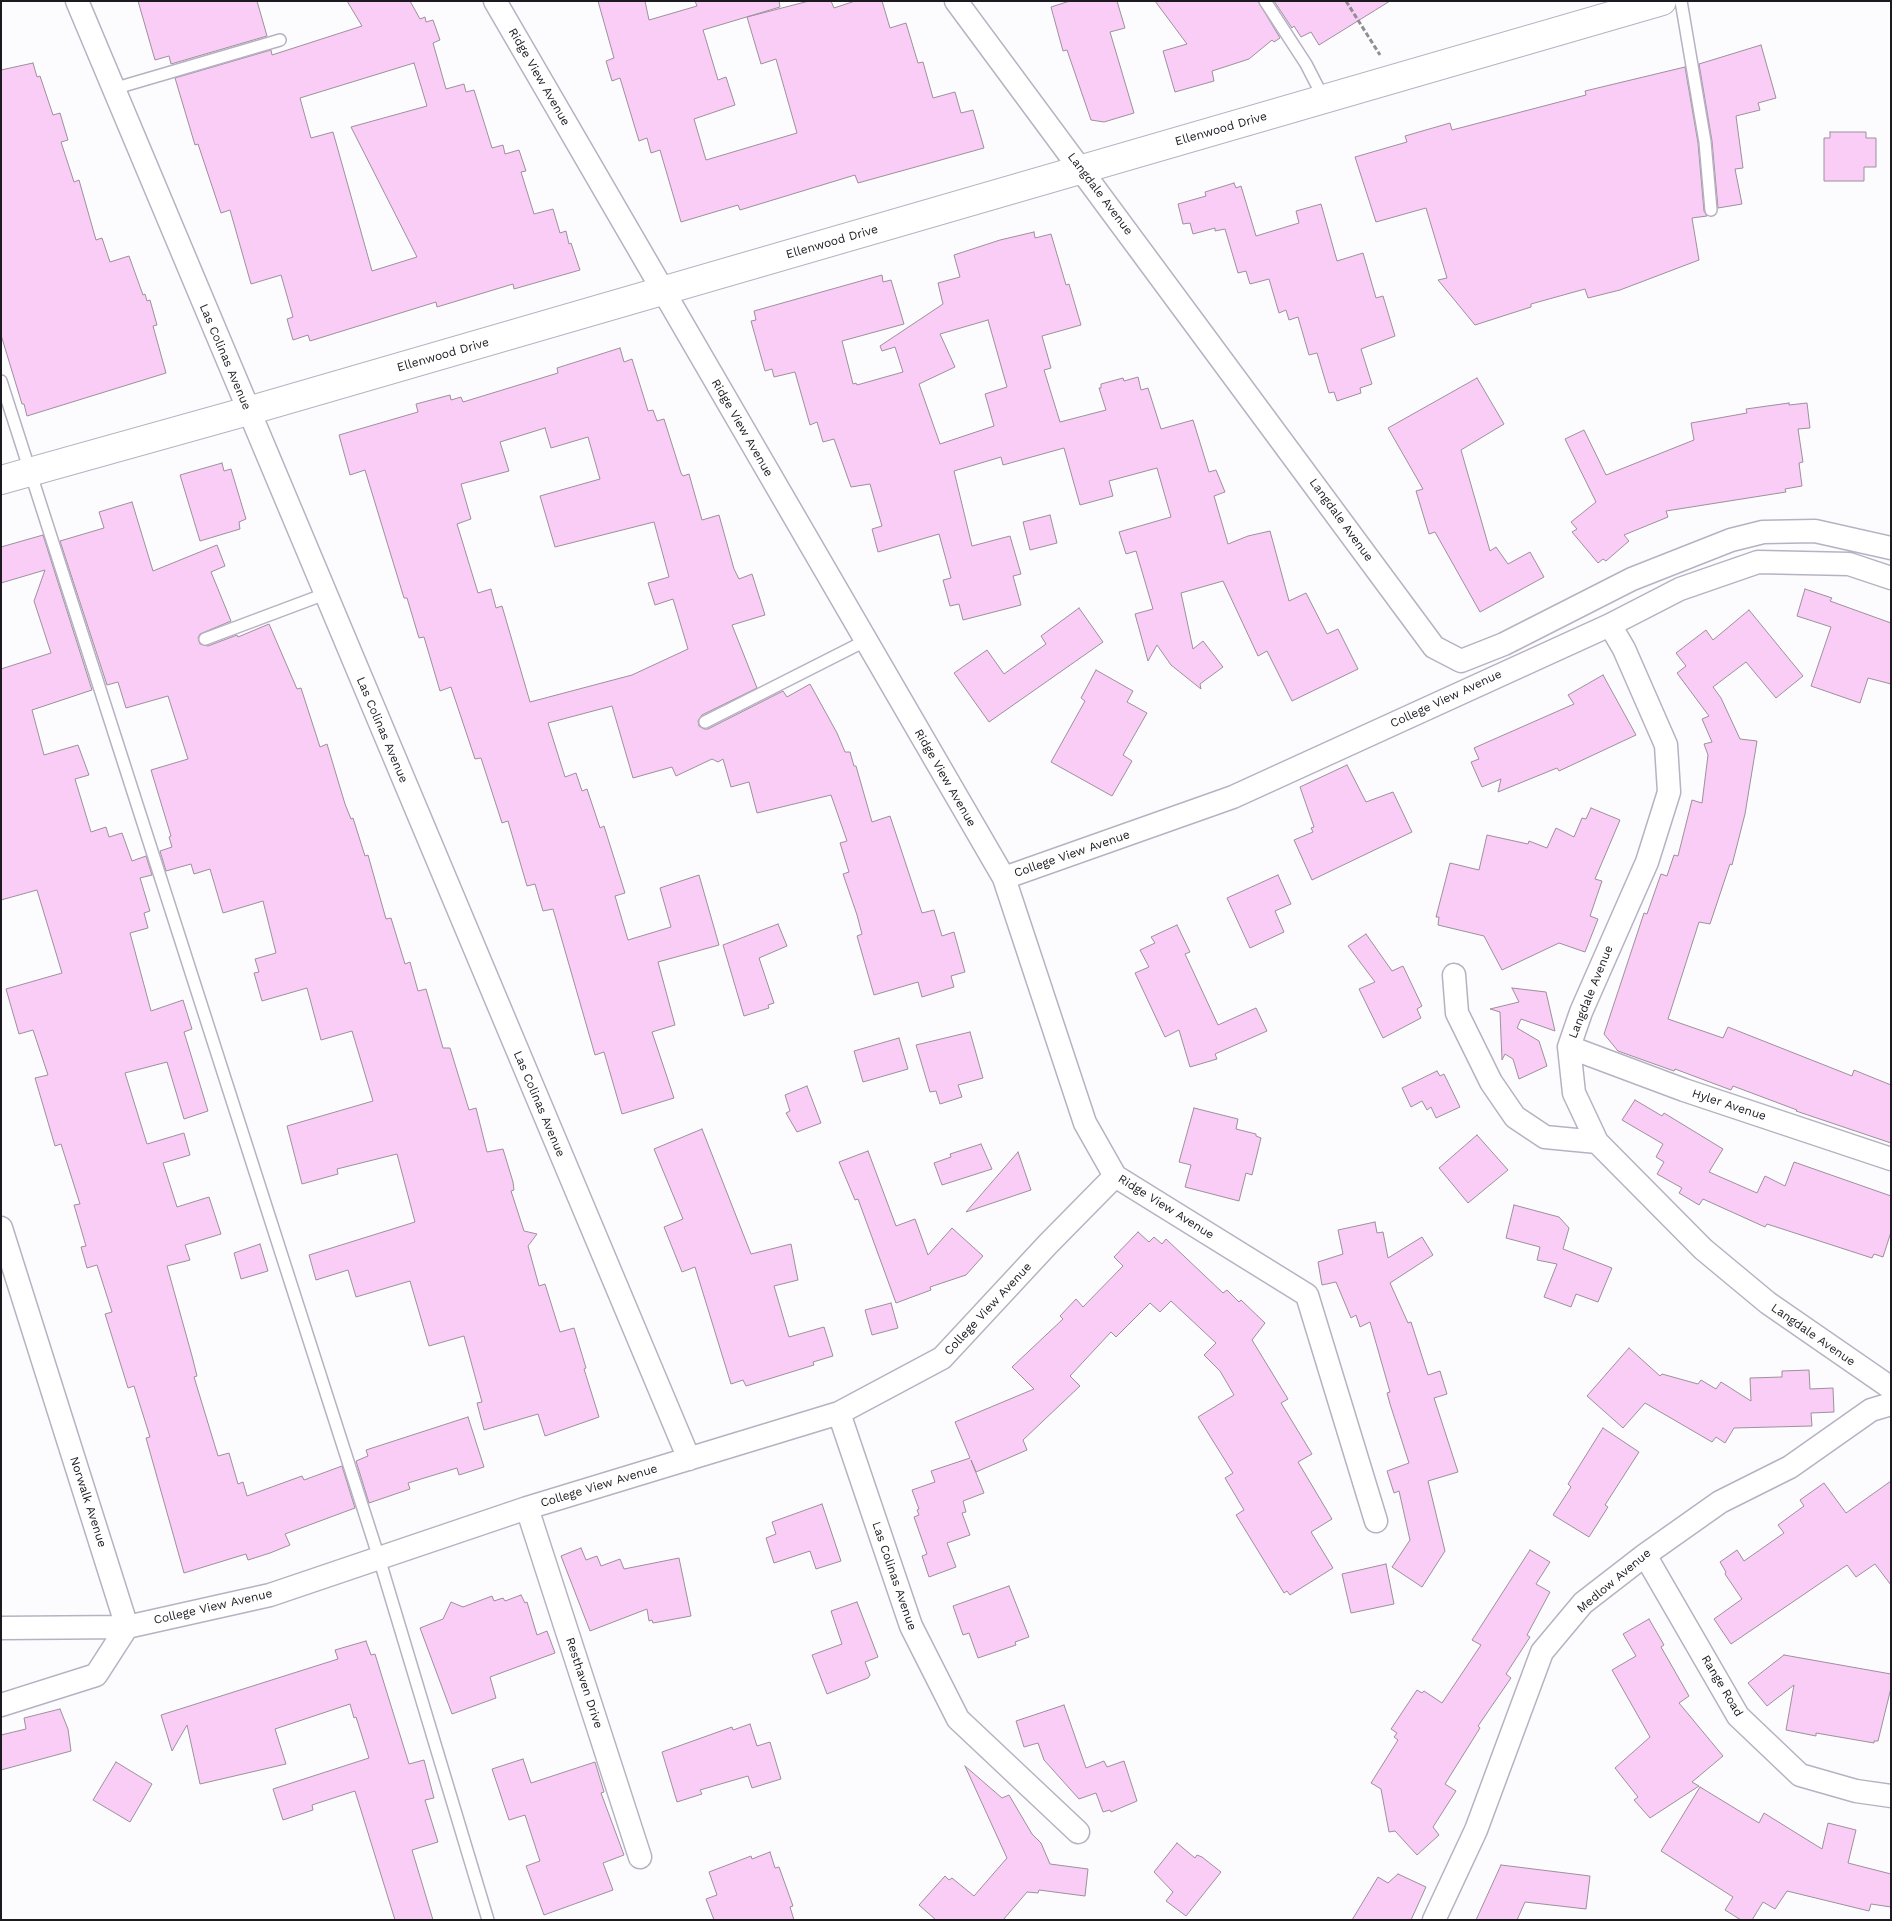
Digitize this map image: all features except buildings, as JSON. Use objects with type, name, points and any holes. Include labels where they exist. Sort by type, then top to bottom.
[{"type":"street","name":"Las Colinas Avenue","points":[[77,1],[689,1459]]},
{"type":"street","name":"Ridge View Avenue","points":[[495,1],[1004,878],[1085,1122],[1115,1176],[1307,1295],[1376,1521]]},
{"type":"street","name":"Langdale Avenue","points":[[956,1],[1434,647],[1462,661],[1504,644],[1632,579],[1731,540],[1763,532],[1815,531],[1891,548]]},
{"type":"street","name":"Ellenwood Drive","points":[[1,480],[663,292],[1662,1]]},
{"type":"street","name":"College View Avenue","points":[[1004,878],[1233,797],[1610,625],[1680,589],[1758,562],[1849,564],[1891,578]]},
{"type":"street","name":"Langdale Avenue","points":[[1610,625],[1624,649],[1666,745],[1669,792],[1646,862],[1581,1012],[1569,1047],[1574,1093],[1598,1142],[1703,1248],[1760,1297],[1891,1388]]},
{"type":"street","points":[[1454,975],[1457,1013],[1491,1082],[1515,1117],[1546,1137],[1598,1142]]},
{"type":"street","name":"Hyler Avenue","points":[[1569,1047],[1684,1090],[1891,1159]]},
{"type":"street","name":"College View Avenue","points":[[1,1628],[127,1627],[270,1595],[527,1508],[839,1413],[942,1358],[1048,1244],[1115,1176]]},
{"type":"street","name":"Norwalk Avenue","points":[[1,1228],[127,1627]]},
{"type":"street","name":"Medlow Avenue","points":[[1434,1920],[1476,1830],[1542,1652],[1583,1604],[1645,1554],[1720,1502],[1790,1467],[1871,1410],[1891,1404]]},
{"type":"street","name":"Las Colinas Avenue","points":[[839,1413],[911,1626],[958,1719],[1078,1832]]},
{"type":"street","name":"Resthaven Drive","points":[[527,1508],[640,1857]]},
{"type":"street","name":"Range Road","points":[[1645,1554],[1738,1716],[1800,1776],[1856,1791],[1891,1796]]},
{"type":"street","points":[[1,1705],[96,1675],[127,1627]]},
{"type":"lane","points":[[1266,1],[1306,64],[1324,99]]},
{"type":"lane","points":[[1681,1],[1705,142],[1711,210]]},
{"type":"lane","points":[[113,89],[280,40]]},
{"type":"lane","points":[[1,381],[379,1558],[488,1920]]},
{"type":"lane","points":[[205,639],[325,594]]},
{"type":"lane","points":[[706,722],[865,641]]},
{"type":"path","points":[[1346,1],[1394,79]]}]
